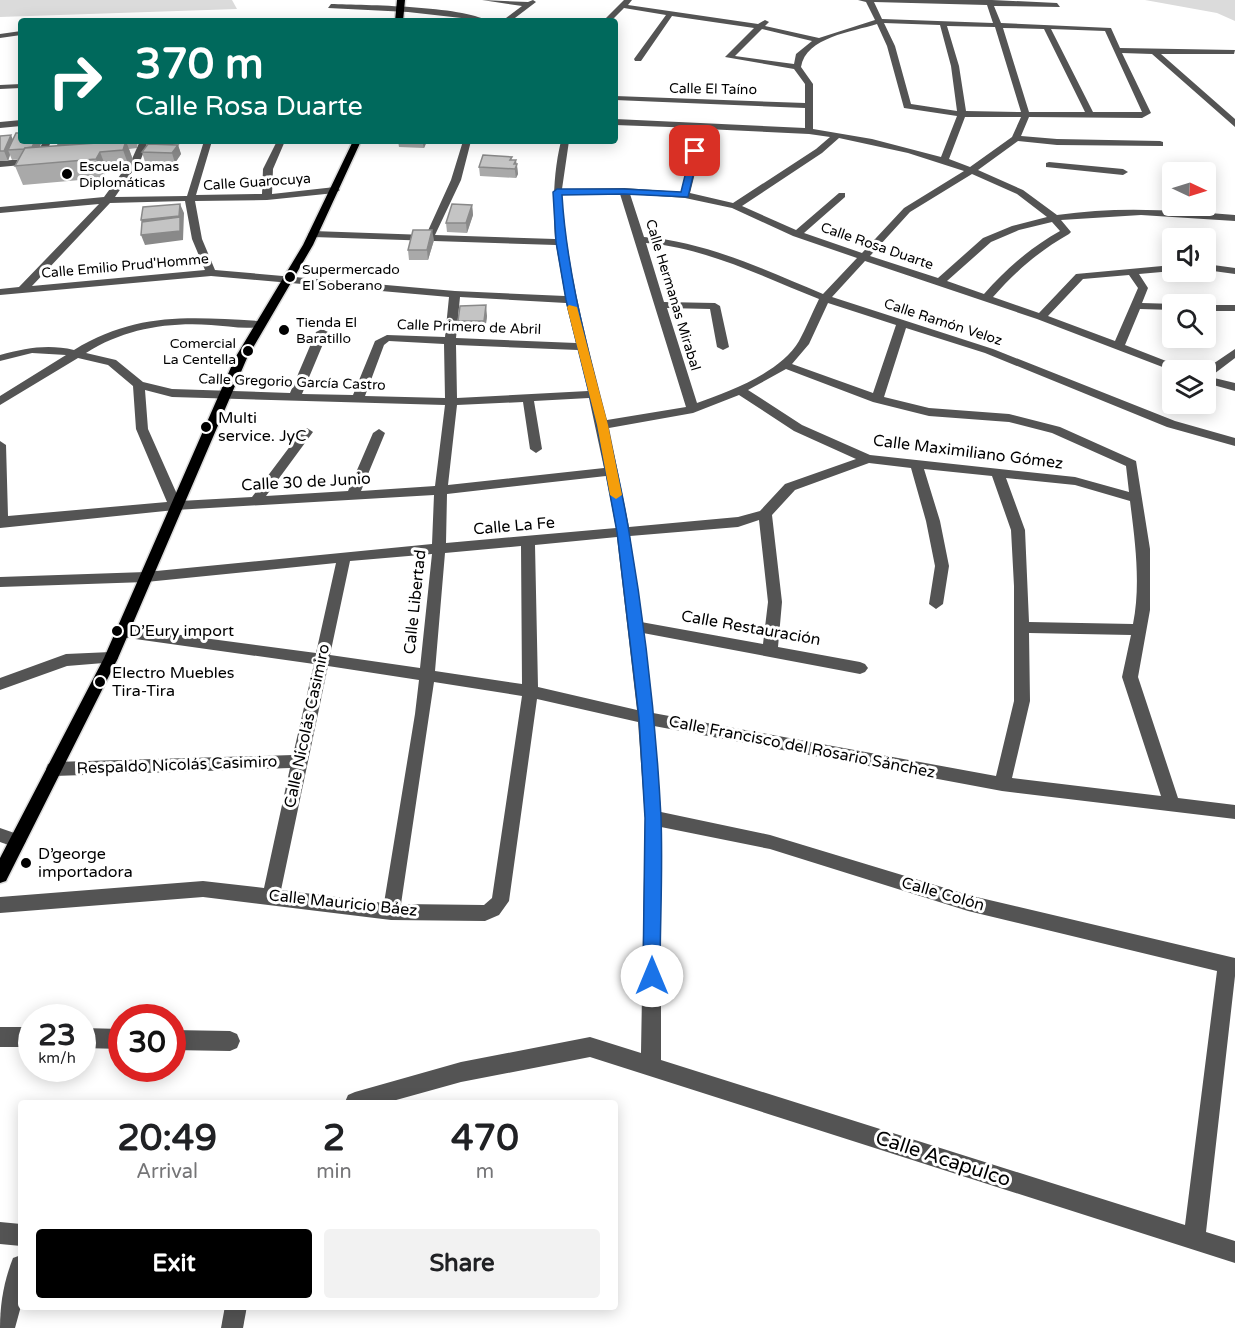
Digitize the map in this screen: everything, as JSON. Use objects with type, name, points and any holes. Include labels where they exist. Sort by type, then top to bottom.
[{"type":"main road","points":[[0,875],[111,658],[175,506],[259,324],[289,279],[335,190],[356,144]]},
{"type":"street","points":[[486,0],[531,2]]},
{"type":"street","points":[[862,0],[989,1],[1057,5]]},
{"type":"street","points":[[809,131],[809,84],[797,67],[799,56],[819,40],[879,21],[1108,30],[1147,113],[1142,116],[962,114],[907,106],[891,46],[879,21],[869,0]]},
{"type":"street","points":[[602,425],[693,409],[740,390],[785,365],[803,344],[825,298],[907,210],[970,171],[1016,138],[1026,115],[989,1]]},
{"type":"street","points":[[510,18],[531,2]]},
{"type":"street","points":[[610,18],[626,3],[669,15],[764,24],[819,40]]},
{"type":"street","points":[[331,6],[401,4],[471,18]]},
{"type":"street","points":[[638,59],[669,15]]},
{"type":"street","points":[[943,23],[948,34],[955,66],[962,114],[944,160]]},
{"type":"street","points":[[764,24],[729,57],[797,67]]},
{"type":"street","points":[[1046,26],[1091,116]]},
{"type":"street","points":[[0,36],[18,33]]},
{"type":"street","points":[[1118,50],[1234,52]]},
{"type":"street","points":[[1154,52],[1235,124]]},
{"type":"street","points":[[0,87],[18,86]]},
{"type":"street","name":"Calle El Taíno","points":[[618,98],[810,106]]},
{"type":"street","points":[[618,122],[702,128],[809,131],[838,135],[889,145],[944,160],[1030,197],[1058,219],[1066,232],[1036,249],[1008,273],[986,298]]},
{"type":"street","points":[[0,125],[18,123]]},
{"type":"street","points":[[685,195],[702,128]]},
{"type":"street","points":[[735,206],[819,151],[838,135]]},
{"type":"street","points":[[1016,138],[1052,157],[1123,172]]},
{"type":"street","points":[[40,160],[45,144]]},
{"type":"street","points":[[22,290],[107,200],[141,153],[143,144]]},
{"type":"street","points":[[206,144],[190,200],[197,239],[211,273]]},
{"type":"street","points":[[267,197],[268,169],[280,144]]},
{"type":"street","points":[[429,238],[456,180],[466,144]]},
{"type":"street","points":[[564,144],[557,192],[560,242],[570,300],[595,394],[612,471],[623,532],[646,718],[653,818],[651,1065]]},
{"type":"street","points":[[1052,157],[1160,144]]},
{"type":"street","points":[[129,154],[141,153]]},
{"type":"street","points":[[0,164],[51,160]]},
{"type":"street","name":"Calle Guarocuya","points":[[0,210],[107,200],[267,197],[335,190]]},
{"type":"street","name":"Calle Rosa Duarte","points":[[557,192],[624,191],[685,195],[735,206],[797,234],[1041,317],[1162,363]]},
{"type":"street","name":"Calle Hermanas Mirabal","points":[[624,191],[693,409]]},
{"type":"street","points":[[797,234],[842,195]]},
{"type":"street","points":[[939,283],[985,241],[1028,224],[1102,213],[1177,213],[1235,218]]},
{"type":"street","points":[[313,234],[560,242]]},
{"type":"street","name":"Calle Ramón Veloz","points":[[640,240],[668,242],[708,251],[825,298],[989,351],[1170,424],[1235,442]]},
{"type":"street","points":[[1216,268],[1235,271]]},
{"type":"street","points":[[1041,317],[1080,276],[1162,269]]},
{"type":"street","points":[[1119,346],[1143,288],[1132,272]]},
{"type":"street","name":"Calle Emilio Prud'Homme","points":[[0,292],[211,273],[455,294],[570,300]]},
{"type":"street","name":"Calle Libertad","points":[[391,912],[423,714],[439,549],[441,490],[451,402],[450,341],[455,294]]},
{"type":"street","points":[[660,305],[715,306],[723,347]]},
{"type":"street","points":[[1135,306],[1162,307]]},
{"type":"street","points":[[1216,308],[1235,308]]},
{"type":"street","points":[[0,401],[103,337],[137,327],[182,320],[259,324]]},
{"type":"street","points":[[877,399],[902,324]]},
{"type":"street","points":[[295,396],[322,332]]},
{"type":"street","name":"Calle Primero de Abril","points":[[358,398],[381,341],[387,338],[583,347]]},
{"type":"street","name":"Calle Gregorio García Castro","points":[[0,358],[32,350],[58,350],[112,362],[139,385],[172,393],[451,402],[595,394]]},
{"type":"street","points":[[1216,367],[1235,352]]},
{"type":"street","points":[[785,365],[877,399],[929,412],[1009,418],[1056,430],[1132,464],[1143,549],[1143,610],[1130,677],[1172,804]]},
{"type":"street","points":[[1216,382],[1235,387]]},
{"type":"street","points":[[139,385],[142,429],[175,506]]},
{"type":"street","name":"Calle Maximiliano Gómez","points":[[740,390],[798,428],[868,459],[1075,481],[1136,498]]},
{"type":"street","points":[[528,398],[536,449]]},
{"type":"street","points":[[255,502],[307,432]]},
{"type":"street","points":[[352,496],[379,433]]},
{"type":"street","points":[[0,445],[1,522]]},
{"type":"street","points":[[770,650],[775,602],[765,514],[790,487],[868,459]]},
{"type":"street","points":[[916,464],[933,521],[942,566],[936,604]]},
{"type":"street","name":"Calle 30 de Junio","points":[[1,522],[175,506],[441,490],[612,471]]},
{"type":"street","points":[[998,474],[1018,530],[1022,701],[1002,784]]},
{"type":"street","name":"Calle La Fe","points":[[0,582],[146,578],[344,557],[738,522],[765,514]]},
{"type":"street","name":"Calle Mauricio Báez","points":[[0,905],[203,889],[391,912],[485,913],[497,906],[500,901],[530,691],[528,542]]},
{"type":"street","name":"Calle Nicolás Casimiro","points":[[271,896],[344,557]]},
{"type":"street","name":"Calle Restauración","points":[[634,626],[860,668]]},
{"type":"street","points":[[1021,627],[1139,630]]},
{"type":"street","name":"Calle Francisco del Rosario Sánchez","points":[[121,632],[321,658],[530,691],[646,718],[1002,784],[1235,812]]},
{"type":"street","points":[[0,684],[66,660],[111,658]]},
{"type":"street","name":"Respaldo Nicolás Casimiro","points":[[54,769],[299,761]]},
{"type":"street","name":"Calle Colón","points":[[653,818],[770,842],[968,903],[1231,966]]},
{"type":"street","points":[[0,835],[17,841]]},
{"type":"street","points":[[1194,1239],[1231,966]]},
{"type":"street","points":[[0,1037],[18,1037]]},
{"type":"street","points":[[186,1040],[230,1041]]},
{"type":"street","name":"Calle Acapulco","points":[[362,1100],[461,1072],[590,1047],[1235,1252]]},
{"type":"street","points":[[0,1233],[18,1235]]},
{"type":"street","points":[[4,1328],[18,1277]]},
{"type":"street","points":[[232,1328],[235,1310]]},
{"type":"shaded area","points":[[0,0],[232,0],[237,9],[0,17]]},
{"type":"shaded area","points":[[1145,0],[1235,0],[1235,21],[1217,13]]},
{"type":"building","points":[[16,133],[18,133],[18,144],[34,144],[32,147],[24,149],[8,150]]},
{"type":"building","points":[[11,135],[4,151],[0,151],[0,136]]},
{"type":"building","points":[[125,144],[123,150],[100,152],[96,159],[15,166],[25,148]]},
{"type":"building","points":[[148,144],[178,145],[172,153],[142,152]]},
{"type":"building","points":[[483,155],[512,157],[510,160],[516,160],[514,164],[517,164],[515,169],[479,167]]},
{"type":"building","points":[[180,204],[179,216],[141,220],[143,207]]},
{"type":"building","points":[[452,204],[472,205],[466,223],[446,223]]},
{"type":"building","points":[[180,217],[180,231],[141,235],[142,222]]},
{"type":"building","points":[[413,230],[432,230],[427,250],[408,250]]},
{"type":"building","points":[[486,305],[484,321],[458,321],[460,306]]},
{"type":"slow traffic","points":[[572,307],[602,425],[616,495]]},
{"type":"place","name":"Escuela Damas Diplomáticas","points":[[67,174]]},
{"type":"place","name":"Supermercado El Soberano","points":[[290,277]]},
{"type":"place","name":"Tienda El Baratillo","points":[[284,330]]},
{"type":"place","name":"Comercial La Centella","points":[[248,351]]},
{"type":"place","name":"Multi service. JyC","points":[[206,427]]},
{"type":"place","name":"D’Eury import","points":[[117,631]]},
{"type":"place","name":"Electro Muebles Tira-Tira","points":[[100,682]]},
{"type":"place","name":"D’george importadora","points":[[26,863]]},
{"type":"route","points":[[652,976],[653,818],[646,718],[623,532],[602,425],[570,300],[560,242],[557,192],[624,191],[685,195],[695,151]]}]
